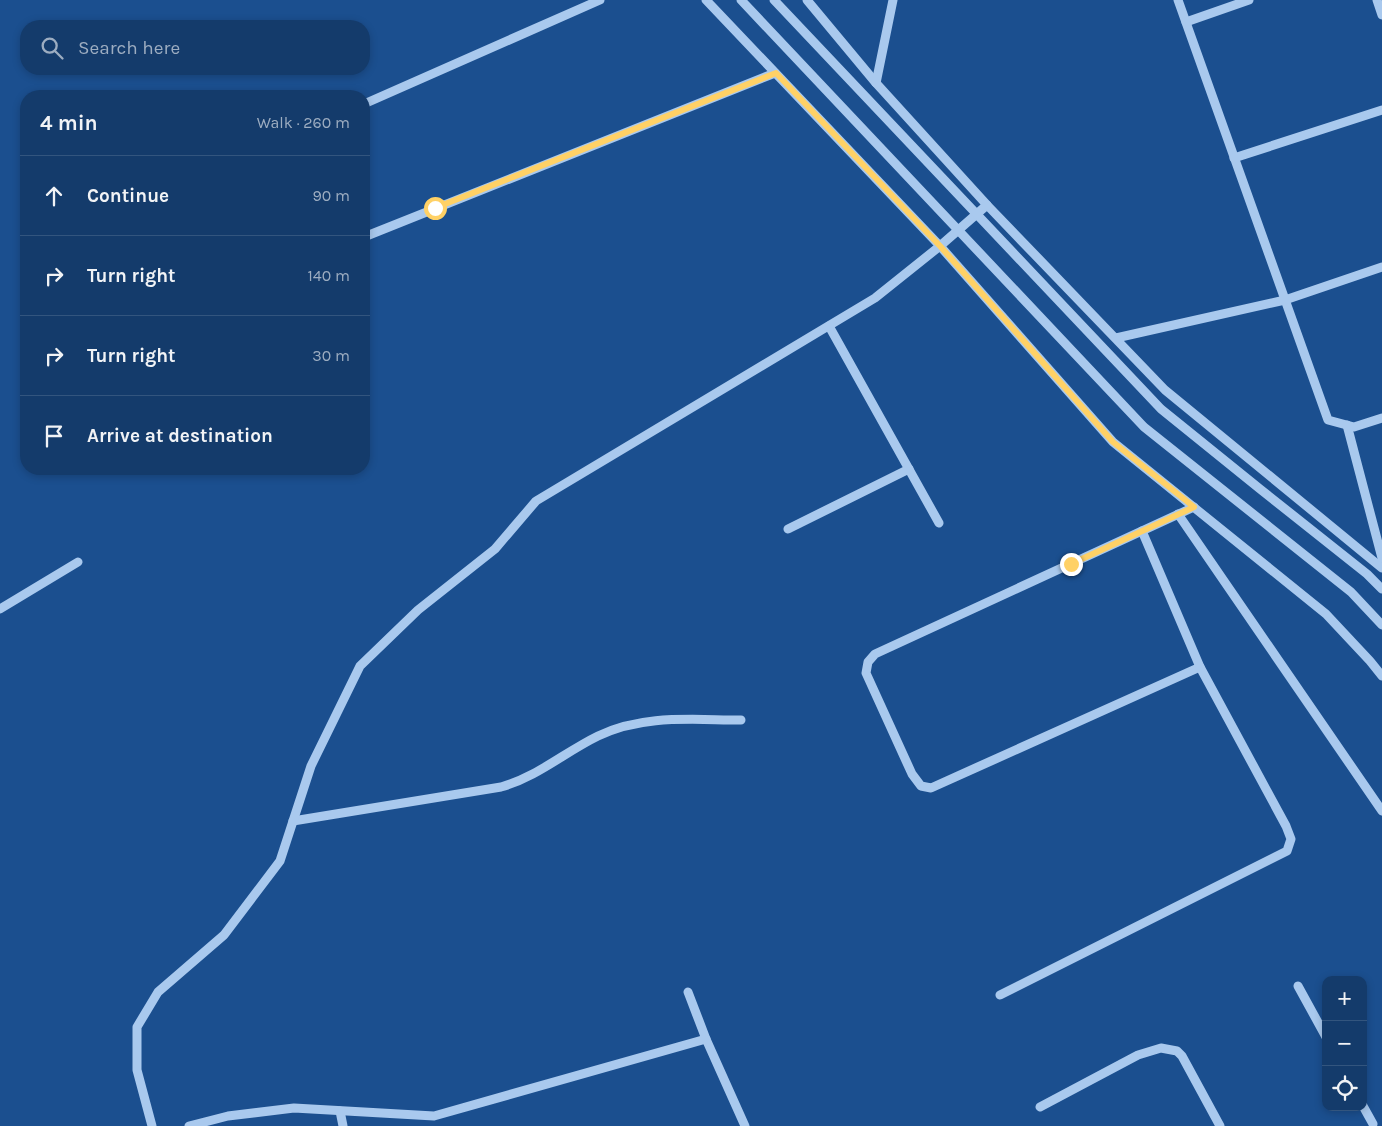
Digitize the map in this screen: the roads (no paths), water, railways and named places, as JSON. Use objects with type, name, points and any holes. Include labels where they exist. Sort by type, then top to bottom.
[{"type":"street","points":[[370,101],[600,0]]},
{"type":"street","points":[[706,0],[940,246],[1113,442],[1326,614],[1382,676]]},
{"type":"street","points":[[741,0],[1144,427],[1351,592],[1382,625]]},
{"type":"street","points":[[774,0],[1161,409],[1367,574],[1382,589]]},
{"type":"street","points":[[807,0],[876,83],[988,205],[1165,390],[1382,568]]},
{"type":"street","points":[[876,83],[893,0]]},
{"type":"street","points":[[1178,0],[1328,420],[1354,427],[1382,418]]},
{"type":"street","points":[[1186,22],[1249,0]]},
{"type":"street","points":[[1377,0],[1382,15]]},
{"type":"street","points":[[370,235],[776,73]]},
{"type":"street","points":[[1234,158],[1382,110]]},
{"type":"street","points":[[152,1126],[137,1070],[137,1027],[158,992],[224,935],[280,861],[311,766],[360,666],[418,610],[495,549],[536,501],[875,298],[988,205]]},
{"type":"street","points":[[1116,338],[1285,300],[1382,267]]},
{"type":"street","points":[[829,326],[939,523]]},
{"type":"street","points":[[1347,425],[1382,558]]},
{"type":"street","points":[[788,530],[909,469]]},
{"type":"street","points":[[1194,507],[875,654],[868,662],[866,673],[912,774],[921,786],[931,788],[1200,667]]},
{"type":"street","points":[[1178,514],[1382,811]]},
{"type":"street","points":[[1000,994],[1287,851],[1291,839],[1286,826],[1200,667],[1142,531]]},
{"type":"street","points":[[0,609],[78,562]]},
{"type":"street","points":[[293,821],[516,783],[599,736],[631,724],[650,720],[741,720]]},
{"type":"street","points":[[1298,986],[1322,1030]]},
{"type":"street","points":[[688,992],[706,1039],[745,1126]]},
{"type":"street","points":[[189,1126],[228,1116],[294,1108],[434,1116],[706,1039]]},
{"type":"street","points":[[1040,1107],[1138,1055],[1161,1048],[1177,1052],[1182,1056],[1220,1126]]},
{"type":"street","points":[[340,1111],[343,1126]]},
{"type":"street","points":[[1365,1111],[1371,1125],[1382,1118]]}]
